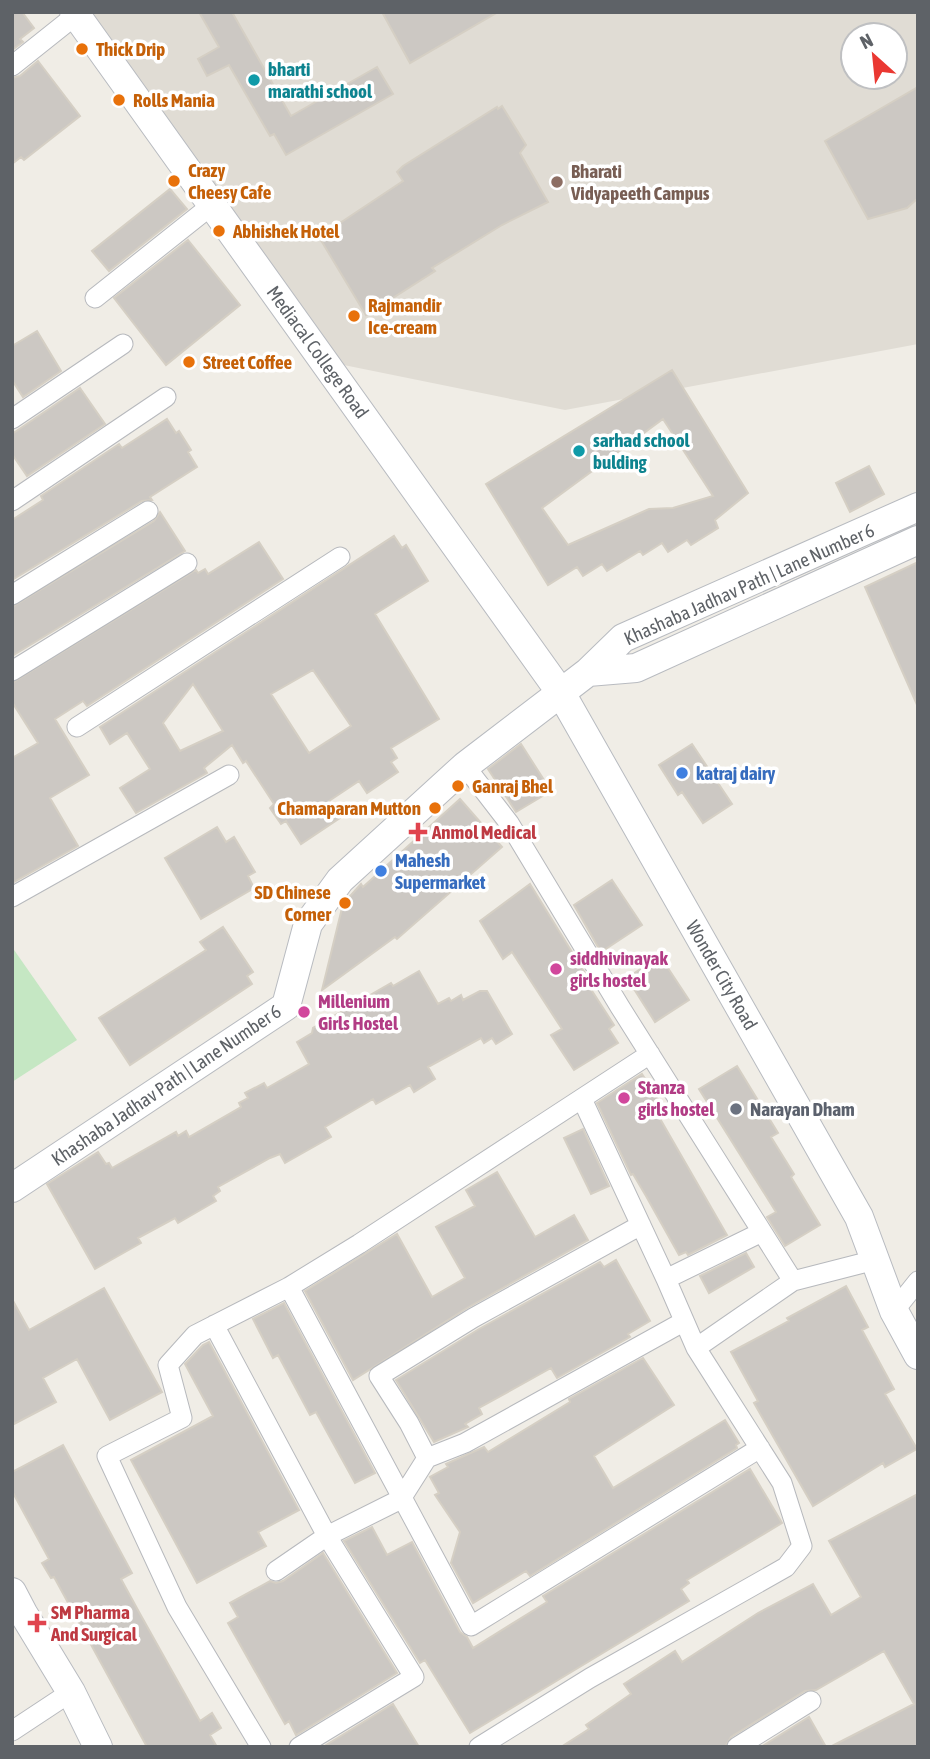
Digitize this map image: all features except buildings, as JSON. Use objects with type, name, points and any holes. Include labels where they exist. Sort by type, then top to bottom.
[{"type":"street","points":[[12,66],[75,13]]},
{"type":"street","name":"Mediacal College Road","points":[[75,13],[561,692]]},
{"type":"street","points":[[95,298],[212,205]]},
{"type":"street","points":[[12,419],[123,344]]},
{"type":"street","points":[[12,501],[166,397]]},
{"type":"street","name":"Khashaba Jadhav Path | Lane Number 6","points":[[12,1188],[286,1006],[308,924],[340,880],[465,766],[588,672],[623,638],[918,507]]},
{"type":"street","points":[[12,595],[148,511]]},
{"type":"street","name":"Khashaba Jadhav Path | Lane Number 6","points":[[588,672],[636,668],[918,540]]},
{"type":"street","points":[[77,727],[340,557]]},
{"type":"street","points":[[12,671],[187,564]]},
{"type":"street","name":"Wonder City Road","points":[[561,692],[859,1217],[894,1311],[918,1355]]},
{"type":"street","points":[[465,766],[509,823],[793,1281]]},
{"type":"street","points":[[12,897],[229,775]]},
{"type":"street","points":[[261,1747],[177,1606],[107,1456],[182,1418],[167,1365],[195,1335],[289,1287],[650,1054]]},
{"type":"street","points":[[479,1747],[590,1678],[786,1567],[802,1546],[782,1483],[695,1348],[666,1279],[582,1099]]},
{"type":"street","points":[[427,1458],[409,1423],[379,1376],[473,1318],[641,1225]]},
{"type":"street","points":[[666,1279],[762,1233]]},
{"type":"street","points":[[695,1348],[793,1281],[875,1260]]},
{"type":"street","points":[[894,1311],[918,1280]]},
{"type":"street","points":[[289,1287],[471,1626],[760,1448]]},
{"type":"street","points":[[276,1570],[327,1536],[401,1499],[427,1458],[465,1443],[684,1322]]},
{"type":"street","points":[[214,1325],[327,1536],[414,1678],[299,1747]]},
{"type":"street","points":[[16,1608],[71,1692],[98,1747]]},
{"type":"street","points":[[12,1731],[71,1692]]},
{"type":"street","points":[[737,1747],[811,1701]]},
{"type":"shaded area","name":"Bharati Vidyapeeth Campus","points":[[74,12],[918,12],[918,344],[565,410],[324,361]]},
{"type":"green space","points":[[12,947],[77,1040],[12,1082]]},
{"type":"place","name":"Thick Drip","points":[[82,49]]},
{"type":"place","name":"bharti marathi school","points":[[254,80]]},
{"type":"place","name":"Rolls Mania","points":[[119,100]]},
{"type":"place","name":"Crazy Cheesy Cafe","points":[[174,181]]},
{"type":"place","name":"Bharati Vidyapeeth Campus","points":[[557,182]]},
{"type":"place","name":"Abhishek Hotel","points":[[219,231]]},
{"type":"place","name":"Rajmandir Ice-cream","points":[[354,316]]},
{"type":"place","name":"Street Coffee","points":[[189,362]]},
{"type":"place","name":"sarhad school bulding","points":[[579,451]]},
{"type":"place","name":"katraj dairy","points":[[682,773]]},
{"type":"place","name":"Ganraj Bhel","points":[[458,786]]},
{"type":"place","name":"Chamaparan Mutton","points":[[435,808]]},
{"type":"place","name":"Anmol Medical","points":[[418,832]]},
{"type":"place","name":"Mahesh Supermarket","points":[[381,871]]},
{"type":"place","name":"SD Chinese Corner","points":[[345,903]]},
{"type":"place","name":"siddhivinayak girls hostel","points":[[556,969]]},
{"type":"place","name":"Millenium Girls Hostel","points":[[304,1012]]},
{"type":"place","name":"Stanza girls hostel","points":[[624,1098]]},
{"type":"place","name":"Narayan Dham","points":[[736,1109]]},
{"type":"place","name":"SM Pharma And Surgical","points":[[37,1623]]}]
